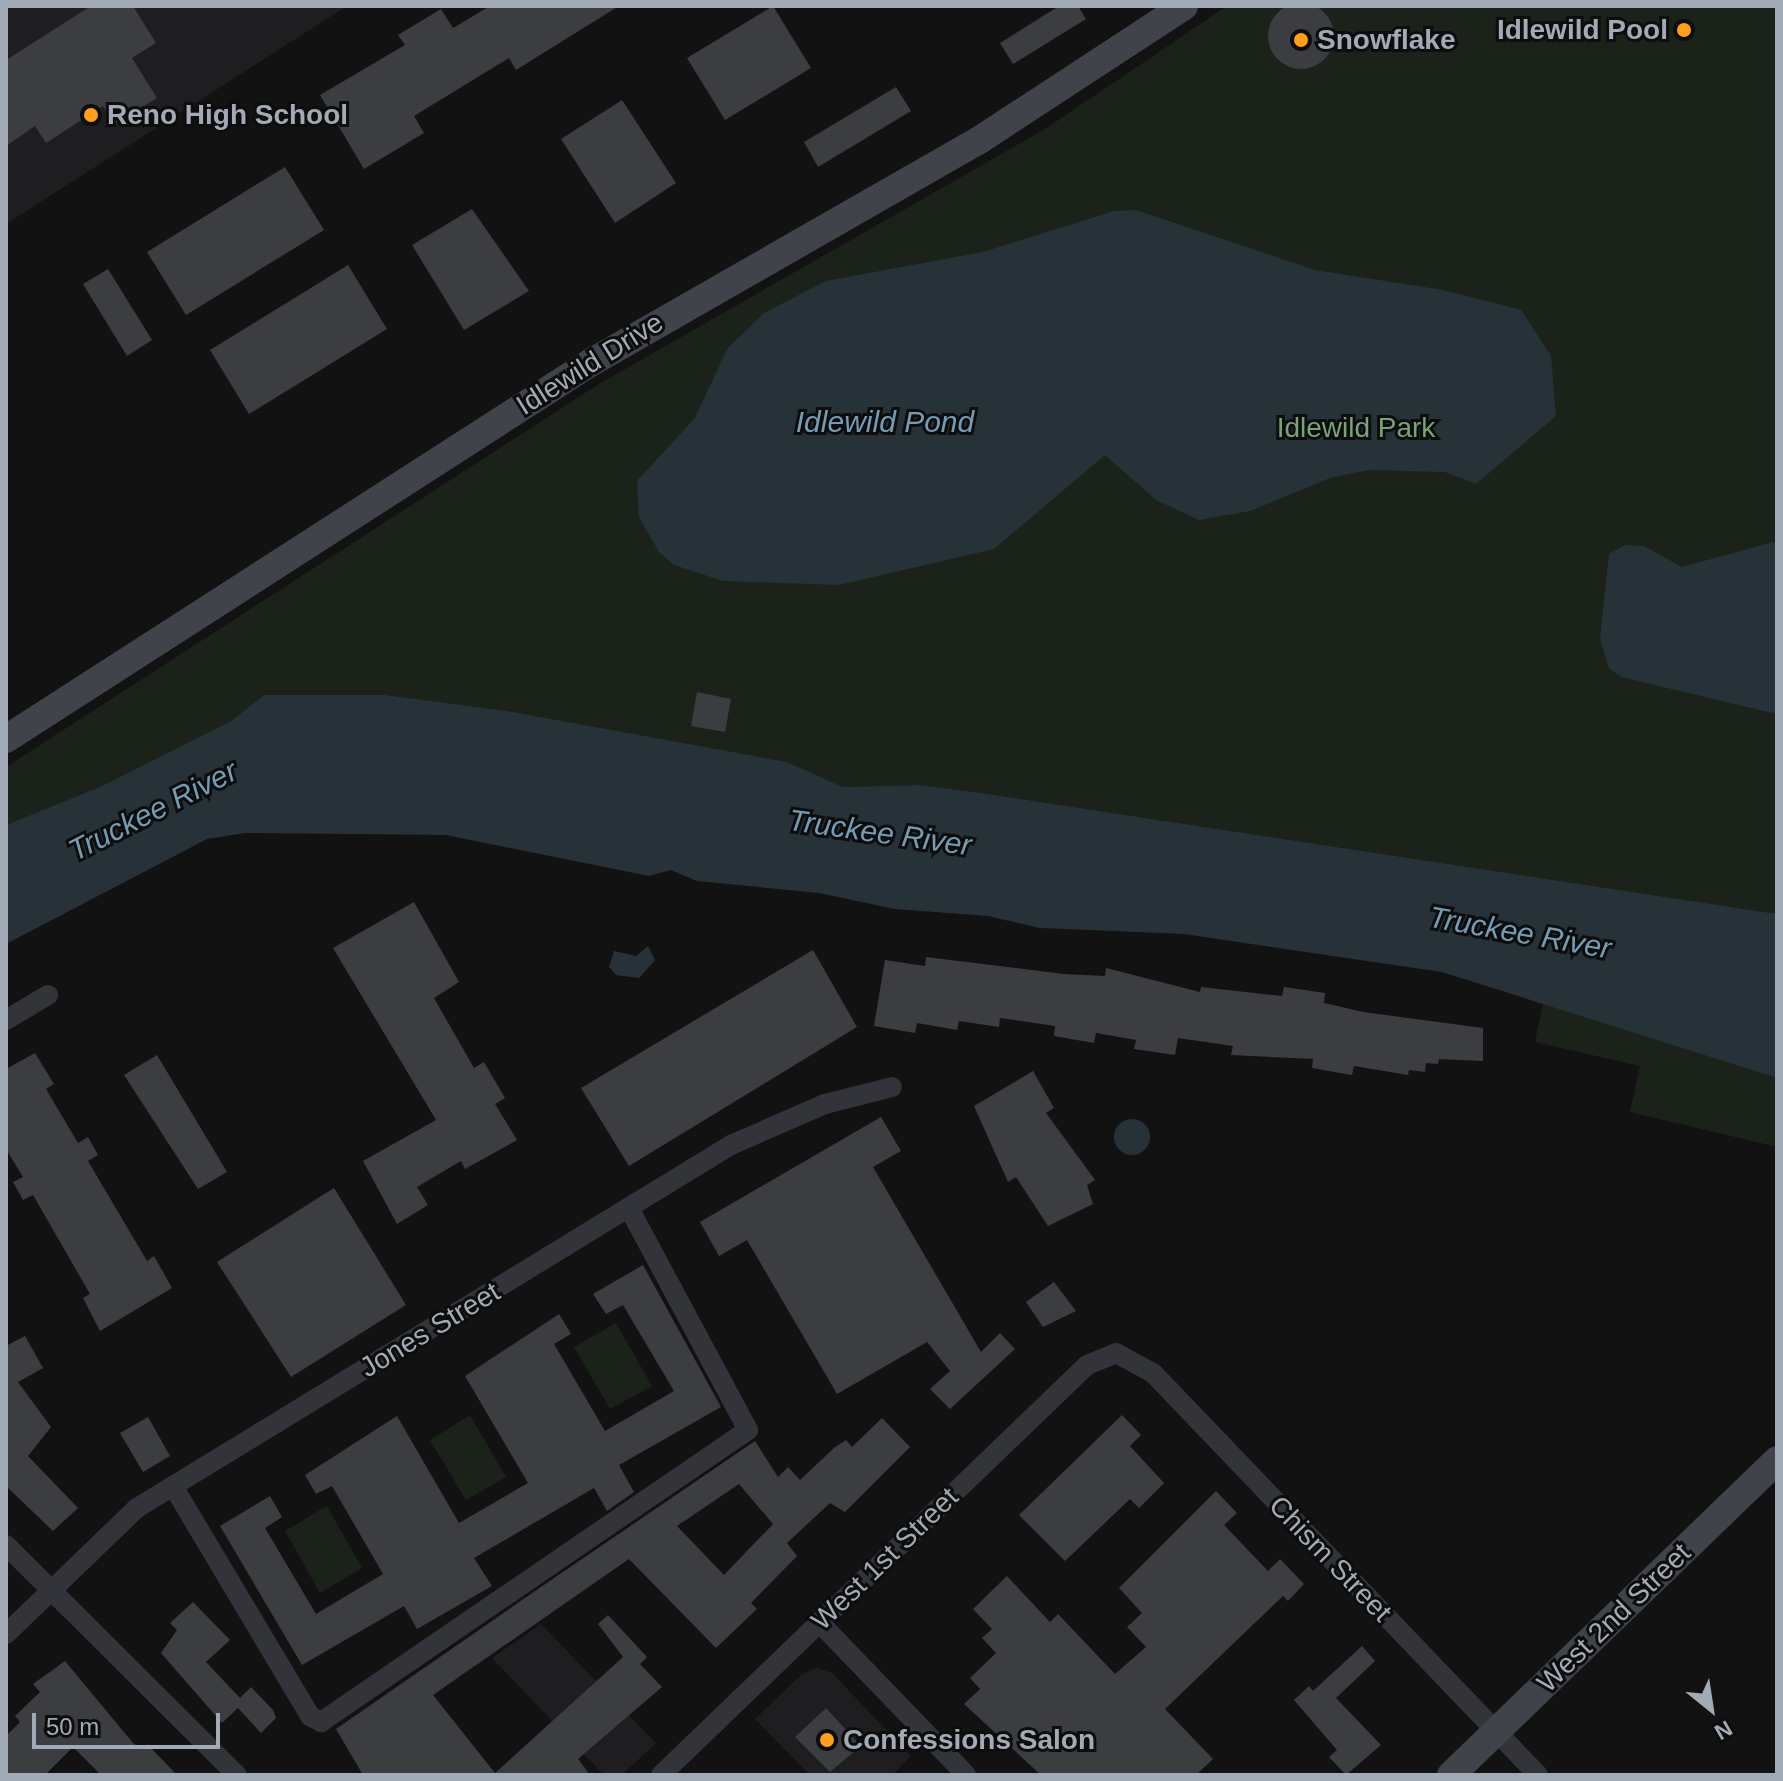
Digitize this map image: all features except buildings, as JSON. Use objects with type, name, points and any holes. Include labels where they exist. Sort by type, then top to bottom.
[{"type":"street","name":"Idlewild Drive","points":[[6,739],[581,368],[1017,118],[1184,6]]},
{"type":"street","points":[[6,1020],[48,995]]},
{"type":"street","name":"Jones Street","points":[[6,1634],[137,1508],[629,1208],[775,1123],[892,1087]]},
{"type":"street","points":[[173,1486],[254,1617],[310,1716],[321,1722],[742,1438],[747,1421],[629,1208]]},
{"type":"street","name":"West 1st Street","points":[[661,1775],[1087,1365],[1116,1353]]},
{"type":"street","name":"Chism Street","points":[[1116,1353],[1153,1373],[1538,1775]]},
{"type":"street","name":"West 2nd Street","points":[[1451,1775],[1777,1460]]},
{"type":"street","points":[[6,1545],[237,1775]]},
{"type":"street","points":[[819,1622],[966,1775]]},
{"type":"shaded area","name":"Reno High School","points":[[6,6],[347,6],[6,224]]},
{"type":"shaded area","points":[[541,1624],[656,1743],[622,1775],[604,1775],[492,1658]]},
{"type":"shaded area","points":[[817,1668],[832,1673],[911,1756],[892,1775],[810,1775],[755,1719],[802,1674]]},
{"type":"green space","name":"Idlewild Park","points":[[1227,6],[1777,6],[1777,914],[981,793],[919,785],[843,787],[787,762],[385,695],[264,695],[231,721],[102,786],[6,825],[6,767],[599,384],[1045,129]]},
{"type":"green space","points":[[1543,1003],[1777,1078],[1777,1147],[1630,1112],[1640,1066],[1535,1042]]},
{"type":"green space","points":[[616,1323],[652,1386],[610,1409],[574,1347]]},
{"type":"green space","points":[[470,1415],[506,1477],[466,1500],[430,1440]]},
{"type":"green space","points":[[327,1506],[362,1568],[320,1593],[285,1531]]},
{"type":"water","name":"Idlewild Pond","points":[[1136,210],[1315,270],[1443,290],[1521,310],[1551,356],[1556,416],[1476,484],[1445,472],[1368,470],[1330,478],[1250,511],[1199,520],[1156,500],[1105,455],[994,549],[839,585],[723,581],[674,565],[659,552],[639,517],[637,481],[695,418],[727,349],[764,313],[826,281],[983,252],[1114,211]]},
{"type":"water","points":[[1777,541],[1777,714],[1621,677],[1609,668],[1600,639],[1609,554],[1625,545],[1644,546],[1682,567]]},
{"type":"water","name":"Truckee River","points":[[264,695],[385,695],[506,711],[787,762],[843,787],[919,785],[981,793],[1777,914],[1777,1078],[1442,972],[1184,934],[1040,928],[988,916],[895,909],[819,893],[697,881],[671,870],[649,876],[446,835],[245,833],[207,839],[6,944],[6,825],[102,786],[231,721]]},
{"type":"water","points":[[648,946],[655,960],[639,978],[616,975],[609,967],[614,951],[636,956]]},
{"type":"water","points":[[1132,1119],[1145,1124],[1150,1137],[1145,1150],[1132,1155],[1119,1150],[1114,1137],[1119,1124]]},
{"type":"place","name":"Idlewild Pool","points":[[1684,30]]},
{"type":"place","name":"Snowflake","points":[[1301,40]]},
{"type":"place","name":"Reno High School","points":[[91,115]]},
{"type":"place","name":"Confessions Salon","points":[[827,1740]]}]
